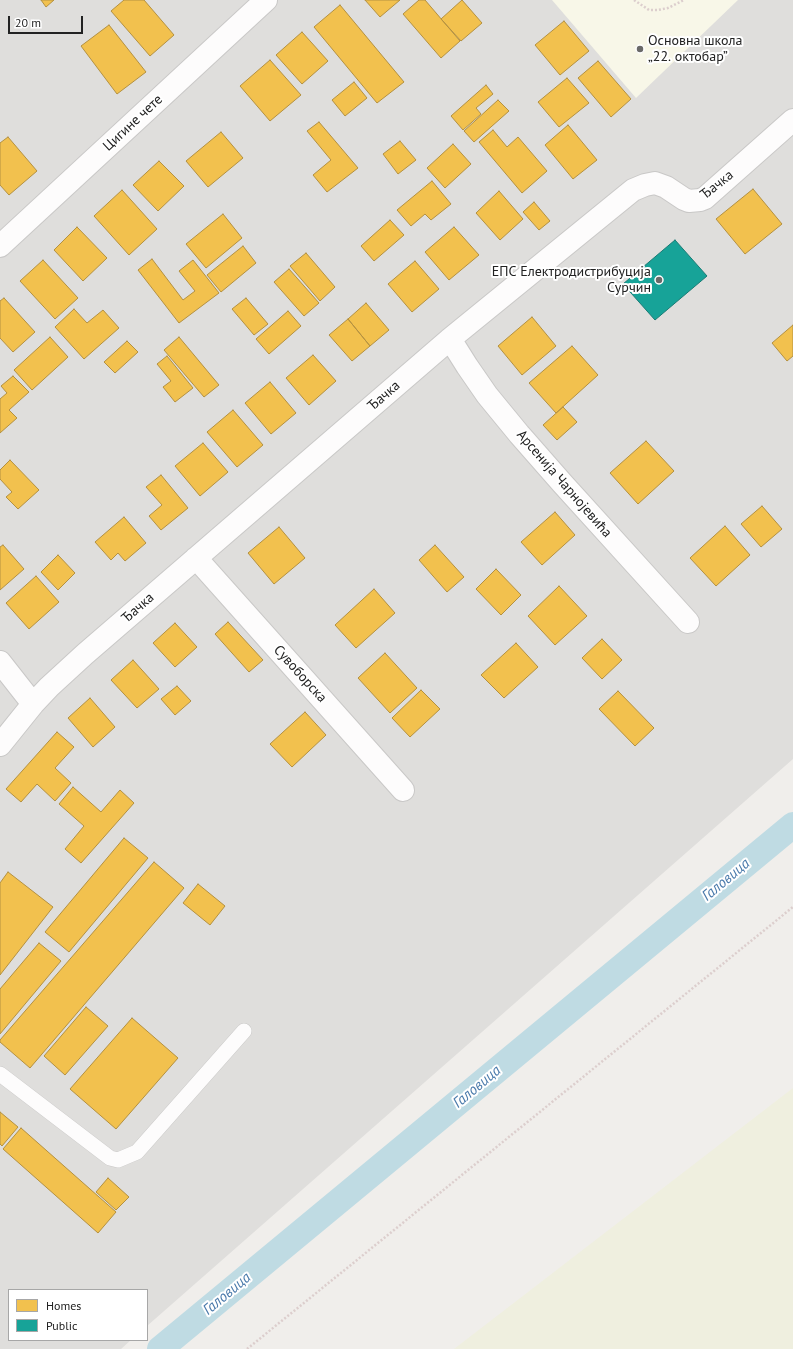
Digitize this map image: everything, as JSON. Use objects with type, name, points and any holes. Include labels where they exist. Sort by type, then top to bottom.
[{"type":"street","name":"Цигине чете","points":[[0,246],[266,0]]},
{"type":"street","name":"Ђачка","points":[[0,745],[33,704],[75,663],[450,338],[633,190],[655,183],[666,187],[684,199],[690,201],[705,198],[793,120]]},
{"type":"street","name":"Арсенија Чарнојевића","points":[[450,338],[467,366],[519,434],[688,622]]},
{"type":"street","name":"Сувоборска","points":[[196,558],[403,790]]},
{"type":"street","points":[[0,662],[33,704]]},
{"type":"lane","points":[[0,1074],[110,1158],[118,1160],[137,1152],[244,1031]]},
{"type":"path","points":[[634,0],[648,10],[658,10],[668,8],[684,0]]},
{"type":"path","points":[[246,1349],[793,907]]},
{"type":"shaded area","points":[[0,0],[793,0],[793,759],[148,1325],[148,1289],[8,1289],[8,1341],[130,1341],[121,1349],[0,1349]]},
{"type":"shaded area","name":"Основна школа „22. октобар”","points":[[552,0],[738,0],[636,98]]},
{"type":"green space","points":[[793,1088],[793,1349],[454,1349]]},
{"type":"building: Homes","points":[[41,0],[54,0],[46,7]]},
{"type":"building: Homes","points":[[124,0],[144,0],[174,35],[150,56],[111,11]]},
{"type":"building: Homes","points":[[365,0],[400,0],[380,17]]},
{"type":"building: Homes","points":[[419,0],[425,0],[460,41],[441,58],[403,14]]},
{"type":"building: Homes","points":[[462,0],[482,23],[461,41],[441,19]]},
{"type":"building: Homes","points":[[340,5],[404,82],[377,103],[314,27]]},
{"type":"building: Homes","points":[[564,21],[589,51],[560,75],[535,45]]},
{"type":"building: Homes","points":[[109,25],[146,72],[117,94],[81,46]]},
{"type":"building: Homes","points":[[302,32],[328,61],[302,84],[276,55]]},
{"type":"building: Homes","points":[[270,60],[301,95],[270,121],[240,86]]},
{"type":"building: Homes","points":[[598,61],[631,99],[611,117],[578,78]]},
{"type":"building: Homes","points":[[567,78],[589,103],[559,127],[538,102]]},
{"type":"building: Homes","points":[[354,82],[367,98],[345,116],[332,100]]},
{"type":"building: Homes","points":[[486,85],[493,94],[476,108],[481,114],[463,130],[451,116]]},
{"type":"building: Homes","points":[[498,100],[509,111],[474,142],[464,131]]},
{"type":"building: Homes","points":[[319,122],[358,168],[327,192],[313,175],[331,160],[307,131]]},
{"type":"building: Homes","points":[[568,125],[597,160],[573,179],[545,145]]},
{"type":"building: Homes","points":[[493,130],[507,147],[518,137],[547,171],[522,193],[479,142]]},
{"type":"building: Homes","points":[[221,132],[243,158],[208,187],[186,161]]},
{"type":"building: Homes","points":[[8,137],[37,171],[9,195],[0,185],[0,143]]},
{"type":"building: Homes","points":[[400,141],[416,160],[398,174],[383,154]]},
{"type":"building: Homes","points":[[453,144],[471,164],[445,188],[427,168]]},
{"type":"building: Homes","points":[[159,161],[184,186],[158,211],[133,185]]},
{"type":"building: Homes","points":[[432,181],[451,204],[431,220],[425,214],[411,226],[397,210]]},
{"type":"building: Homes","points":[[753,189],[782,224],[745,254],[716,219]]},
{"type":"building: Homes","points":[[122,190],[157,229],[129,255],[94,216]]},
{"type":"building: Homes","points":[[499,191],[523,219],[500,240],[476,213]]},
{"type":"building: Homes","points":[[534,202],[550,221],[539,230],[523,212]]},
{"type":"building: Homes","points":[[223,214],[242,238],[206,268],[186,244]]},
{"type":"building: Homes","points":[[390,220],[404,235],[374,261],[361,246]]},
{"type":"building: Homes","points":[[77,227],[107,258],[83,281],[54,250]]},
{"type":"building: Homes","points":[[454,227],[479,255],[449,280],[425,252]]},
{"type":"building: Homes","points":[[243,246],[256,263],[221,292],[207,275]]},
{"type":"building: Homes","points":[[306,253],[335,287],[320,301],[290,266]]},
{"type":"building: Homes","points":[[152,259],[183,300],[195,291],[179,271],[193,260],[219,293],[179,323],[138,270]]},
{"type":"building: Homes","points":[[43,260],[78,298],[55,319],[20,281]]},
{"type":"building: Homes","points":[[415,261],[439,289],[412,312],[388,284]]},
{"type":"building: Homes","points":[[289,269],[319,303],[304,316],[274,282]]},
{"type":"building: Homes","points":[[4,298],[35,332],[13,352],[0,338],[0,301]]},
{"type":"building: Homes","points":[[246,298],[268,324],[254,335],[232,309]]},
{"type":"building: Homes","points":[[366,303],[389,330],[370,346],[348,319]]},
{"type":"building: Homes","points":[[74,309],[87,323],[103,310],[119,328],[84,359],[55,327]]},
{"type":"building: Homes","points":[[288,311],[301,326],[269,354],[256,339]]},
{"type":"building: Homes","points":[[532,317],[556,346],[522,375],[498,346]]},
{"type":"building: Homes","points":[[348,319],[370,346],[352,361],[329,335]]},
{"type":"building: Homes","points":[[793,325],[793,356],[787,361],[772,343]]},
{"type":"building: Homes","points":[[50,337],[68,357],[32,390],[14,370]]},
{"type":"building: Homes","points":[[179,337],[219,385],[204,397],[164,350]]},
{"type":"building: Homes","points":[[127,341],[138,352],[115,373],[104,362]]},
{"type":"building: Homes","points":[[572,346],[598,375],[556,413],[529,383]]},
{"type":"building: Homes","points":[[313,355],[336,381],[309,405],[286,378]]},
{"type":"building: Homes","points":[[167,356],[193,388],[175,402],[163,387],[171,381],[157,364]]},
{"type":"building: Homes","points":[[13,376],[29,392],[9,410],[17,418],[0,433],[0,399],[7,393],[1,386]]},
{"type":"building: Homes","points":[[270,382],[296,413],[271,434],[245,403]]},
{"type":"building: Homes","points":[[563,407],[577,422],[557,440],[543,425]]},
{"type":"building: Homes","points":[[233,410],[263,445],[237,467],[207,432]]},
{"type":"building: Homes","points":[[646,441],[674,471],[638,504],[610,473]]},
{"type":"building: Homes","points":[[203,443],[228,472],[200,496],[175,466]]},
{"type":"building: Homes","points":[[10,460],[39,490],[18,509],[6,497],[12,492],[0,479],[0,470]]},
{"type":"building: Homes","points":[[161,475],[188,508],[161,530],[149,516],[162,505],[146,487]]},
{"type":"building: Homes","points":[[762,506],[782,529],[761,547],[741,524]]},
{"type":"building: Homes","points":[[555,512],[575,535],[542,565],[521,542]]},
{"type":"building: Homes","points":[[124,517],[146,543],[125,561],[118,553],[111,560],[95,542]]},
{"type":"building: Homes","points":[[725,526],[750,555],[716,586],[690,558]]},
{"type":"building: Homes","points":[[279,527],[305,558],[274,584],[248,553]]},
{"type":"building: Homes","points":[[3,545],[24,569],[0,590],[0,547]]},
{"type":"building: Homes","points":[[435,545],[464,577],[447,592],[419,560]]},
{"type":"building: Homes","points":[[58,555],[75,573],[58,590],[41,572]]},
{"type":"building: Homes","points":[[496,569],[521,595],[501,615],[476,589]]},
{"type":"building: Homes","points":[[36,576],[59,602],[29,629],[6,603]]},
{"type":"building: Homes","points":[[559,586],[587,616],[555,645],[528,616]]},
{"type":"building: Homes","points":[[374,589],[395,613],[356,648],[335,625]]},
{"type":"building: Homes","points":[[228,622],[263,660],[249,672],[215,634]]},
{"type":"building: Homes","points":[[175,623],[197,647],[175,667],[153,643]]},
{"type":"building: Homes","points":[[602,639],[622,660],[602,679],[582,658]]},
{"type":"building: Homes","points":[[516,643],[538,667],[504,698],[481,675]]},
{"type":"building: Homes","points":[[385,653],[417,688],[390,713],[358,678]]},
{"type":"building: Homes","points":[[133,660],[159,689],[137,708],[111,680]]},
{"type":"building: Homes","points":[[177,686],[191,701],[175,715],[161,699]]},
{"type":"building: Homes","points":[[421,690],[440,709],[410,737],[392,718]]},
{"type":"building: Homes","points":[[618,691],[654,728],[635,746],[599,709]]},
{"type":"building: Homes","points":[[90,698],[115,727],[93,747],[68,718]]},
{"type":"building: Homes","points":[[305,712],[326,735],[292,767],[270,744]]},
{"type":"building: Homes","points":[[57,732],[74,747],[55,768],[71,783],[55,801],[37,784],[21,802],[6,789]]},
{"type":"building: Homes","points":[[73,787],[101,812],[120,790],[134,803],[81,863],[65,849],[84,826],[59,804]]},
{"type":"building: Homes","points":[[124,838],[148,858],[69,952],[45,932]]},
{"type":"building: Homes","points":[[154,862],[184,888],[30,1068],[0,1042],[0,1040]]},
{"type":"building: Homes","points":[[8,872],[53,907],[0,975],[0,883]]},
{"type":"building: Homes","points":[[198,884],[225,906],[210,925],[183,903]]},
{"type":"building: Homes","points":[[39,943],[61,961],[0,1034],[0,989]]},
{"type":"building: Homes","points":[[86,1007],[108,1026],[65,1075],[44,1056]]},
{"type":"building: Homes","points":[[132,1018],[178,1058],[116,1129],[70,1089]]},
{"type":"building: Homes","points":[[0,1112],[18,1127],[2,1146],[0,1144]]},
{"type":"building: Homes","points":[[21,1128],[116,1212],[98,1233],[3,1149]]},
{"type":"building: Homes","points":[[108,1178],[129,1197],[116,1210],[96,1192]]},
{"type":"building: Public","points":[[675,240],[707,276],[655,320],[623,284]]},
{"type":"waterway","name":"Галовица","points":[[160,1349],[793,825]]},
{"type":"place","name":"Основна школа „22. октобар”","points":[[640,49]]},
{"type":"place","name":"ЕПС Електродистрибуција Сурчин","points":[[659,280]]}]
